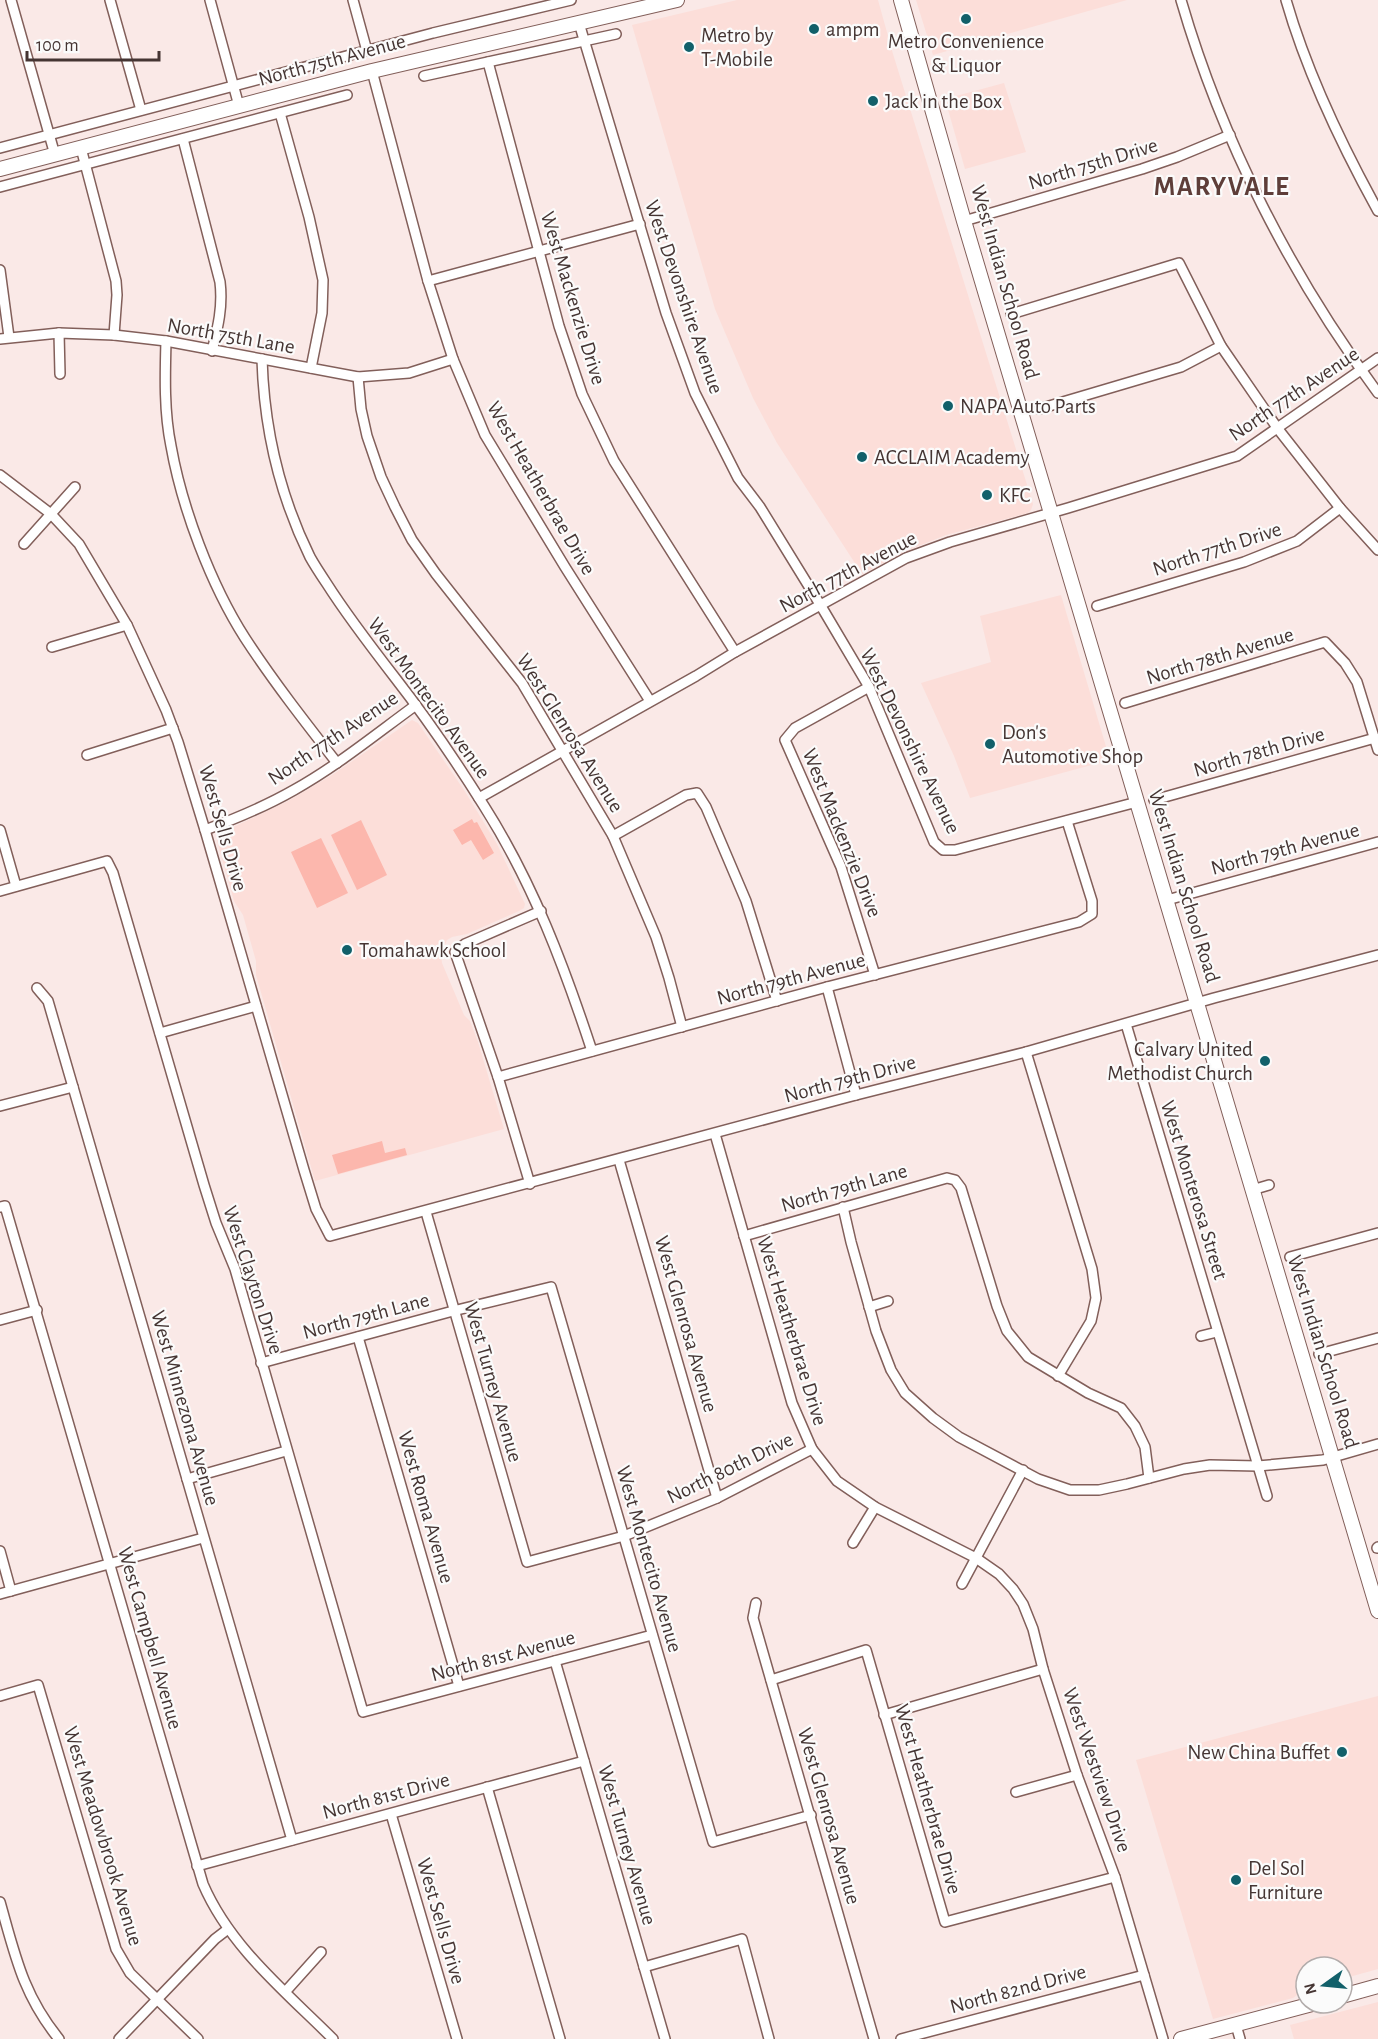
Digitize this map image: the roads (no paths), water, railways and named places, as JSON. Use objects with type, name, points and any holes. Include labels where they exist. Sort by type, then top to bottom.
[{"type":"main road","name":"North 75th Avenue","points":[[0,170],[372,71],[676,0]]},
{"type":"main road","name":"West Indian School Road","points":[[901,0],[964,221],[1378,1611]]},
{"type":"main road","points":[[1354,1993],[1378,1986]]},
{"type":"main road","points":[[1181,2039],[1294,2009]]},
{"type":"street","points":[[11,0],[55,155]]},
{"type":"street","points":[[110,0],[141,110]]},
{"type":"street","points":[[210,0],[239,106]]},
{"type":"street","points":[[353,0],[367,51]]},
{"type":"street","name":"North 75th Avenue","points":[[0,148],[367,51],[571,0]]},
{"type":"street","points":[[1181,0],[1198,55],[1230,135],[1287,253],[1319,307],[1378,393]]},
{"type":"street","points":[[1286,0],[1320,91],[1378,211]]},
{"type":"street","name":"West Devonshire Avenue","points":[[579,23],[666,314],[695,393],[738,478],[760,507],[869,687],[934,842],[943,850],[955,850],[1067,821]]},
{"type":"street","name":"North 75th Avenue","points":[[424,76],[616,34]]},
{"type":"street","name":"West Mackenzie Drive","points":[[488,62],[558,326],[582,394],[614,461],[735,652]]},
{"type":"street","name":"West Heatherbrae Drive","points":[[372,71],[428,281],[453,358],[485,435],[650,701]]},
{"type":"street","name":"North 75th Avenue","points":[[0,187],[347,95]]},
{"type":"street","points":[[280,113],[309,217],[323,280],[322,313],[311,368]]},
{"type":"street","name":"North 75th Drive","points":[[964,221],[1142,170],[1230,135]]},
{"type":"street","points":[[183,139],[220,282],[219,326],[212,351]]},
{"type":"street","points":[[81,148],[116,281],[114,335]]},
{"type":"street","points":[[428,281],[640,224]]},
{"type":"street","points":[[1011,314],[1179,263],[1221,345],[1278,429],[1340,508],[1378,550]]},
{"type":"street","points":[[0,270],[4,338]]},
{"type":"street","points":[[59,333],[60,374]]},
{"type":"street","name":"North 75th Lane","points":[[4,338],[59,333],[114,335],[166,341],[358,377],[409,373],[453,358]]},
{"type":"street","points":[[166,341],[165,393],[171,446],[199,544],[244,637],[337,763]]},
{"type":"street","points":[[1039,410],[1181,367],[1221,345]]},
{"type":"street","name":"North 77th Avenue","points":[[479,798],[735,652],[906,558],[950,542],[1237,456],[1378,358]]},
{"type":"street","name":"West Montecito Avenue","points":[[262,359],[267,421],[277,466],[291,511],[310,558],[346,614],[452,755],[516,859],[541,911],[570,985],[592,1052]]},
{"type":"street","name":"West Glenrosa Avenue","points":[[358,377],[365,427],[377,467],[395,507],[412,540],[467,615],[522,684],[613,836],[656,937],[682,1027]]},
{"type":"street","name":"West Sells Drive","points":[[0,475],[51,514],[79,544],[127,625],[173,728],[313,1199],[330,1236]]},
{"type":"street","points":[[24,544],[75,487]]},
{"type":"street","name":"North 77th Drive","points":[[1097,606],[1244,562],[1297,542],[1340,508]]},
{"type":"street","points":[[52,647],[127,625]]},
{"type":"street","name":"North 78th Avenue","points":[[1125,704],[1325,642],[1345,663],[1357,682],[1374,738]]},
{"type":"street","name":"West Mackenzie Drive","points":[[869,687],[795,729],[785,740],[841,867],[876,975]]},
{"type":"street","name":"North 77th Avenue","points":[[205,830],[293,791],[337,763],[416,705]]},
{"type":"street","points":[[87,755],[173,728]]},
{"type":"street","points":[[1374,738],[1378,750]]},
{"type":"street","name":"North 78th Drive","points":[[1154,800],[1374,738]]},
{"type":"street","points":[[613,836],[686,795],[697,793],[706,807],[746,901],[777,1001]]},
{"type":"street","points":[[1067,821],[1137,802]]},
{"type":"street","name":"North 79th Avenue","points":[[498,1077],[827,987],[1079,922],[1092,914],[1092,901],[1067,821]]},
{"type":"street","points":[[0,830],[16,886],[0,891]]},
{"type":"street","name":"North 79th Avenue","points":[[1167,900],[1378,842]]},
{"type":"street","name":"West Clayton Drive","points":[[16,886],[107,861],[113,873],[204,1185],[216,1223],[235,1269],[363,1712]]},
{"type":"street","points":[[530,1184],[498,1077],[455,952],[465,944],[541,911]]},
{"type":"street","name":"North 79th Drive","points":[[330,1236],[856,1095],[1026,1052],[1197,1002],[1378,955]]},
{"type":"street","points":[[827,987],[856,1095]]},
{"type":"street","name":"West Minnezona Avenue","points":[[37,988],[48,1001],[292,1840]]},
{"type":"street","points":[[160,1033],[256,1006]]},
{"type":"street","name":"West Monterosa Street","points":[[1126,1024],[1267,1496]]},
{"type":"street","points":[[1026,1052],[1092,1269],[1096,1298],[1091,1321],[1058,1376],[1121,1408],[1135,1426],[1145,1448],[1149,1478]]},
{"type":"street","points":[[0,1106],[73,1087]]},
{"type":"street","name":"West Heatherbrae Drive","points":[[715,1134],[792,1403],[812,1449],[837,1481],[875,1507],[976,1558]]},
{"type":"street","name":"West Glenrosa Avenue","points":[[619,1160],[717,1498]]},
{"type":"street","name":"North 79th Lane","points":[[744,1236],[843,1207],[947,1179],[955,1179],[961,1188],[997,1306],[1007,1331],[1028,1357],[1058,1376]]},
{"type":"street","points":[[1252,1190],[1269,1185]]},
{"type":"street","name":"West Campbell Avenue","points":[[3,1206],[37,1310],[197,1866],[211,1903],[236,1941],[333,2039]]},
{"type":"street","points":[[843,1207],[876,1331],[891,1370],[905,1393],[933,1419],[959,1437],[1038,1479],[1070,1490],[1099,1490],[1184,1469],[1210,1465],[1258,1466],[1333,1458],[1378,1444]]},
{"type":"street","name":"West Turney Avenue","points":[[426,1212],[527,1562]]},
{"type":"street","points":[[1290,1257],[1378,1233]]},
{"type":"street","name":"West Montecito Avenue","points":[[551,1287],[713,1842],[811,1815]]},
{"type":"street","name":"North 79th Lane","points":[[261,1362],[551,1287]]},
{"type":"street","points":[[869,1307],[888,1301]]},
{"type":"street","points":[[0,1320],[37,1310]]},
{"type":"street","points":[[1202,1336],[1217,1332]]},
{"type":"street","name":"West Roma Avenue","points":[[358,1337],[459,1686]]},
{"type":"street","points":[[1319,1354],[1378,1338]]},
{"type":"street","name":"North 80th Drive","points":[[527,1562],[624,1536],[717,1498],[812,1449]]},
{"type":"street","points":[[187,1479],[286,1450]]},
{"type":"street","points":[[962,1584],[1023,1470]]},
{"type":"street","points":[[853,1543],[875,1507]]},
{"type":"street","points":[[0,1594],[203,1538]]},
{"type":"street","points":[[0,1551],[11,1591]]},
{"type":"street","name":"West Westview Drive","points":[[976,1558],[999,1574],[1013,1589],[1023,1604],[1033,1629],[1043,1669],[1077,1775],[1115,1877],[1163,2039]]},
{"type":"street","name":"West Glenrosa Avenue","points":[[756,1603],[753,1618],[874,2039]]},
{"type":"street","name":"North 81st Avenue","points":[[363,1712],[652,1635]]},
{"type":"street","name":"West Heatherbrae Drive","points":[[771,1680],[866,1650],[945,1922],[1115,1877]]},
{"type":"street","name":"West Turney Avenue","points":[[555,1661],[665,2039]]},
{"type":"street","points":[[884,1715],[1043,1669]]},
{"type":"street","name":"West Meadowbrook Avenue","points":[[0,1696],[38,1685],[116,1949],[130,1973],[198,2039]]},
{"type":"street","name":"North 81st Drive","points":[[197,1866],[585,1761]]},
{"type":"street","points":[[1016,1792],[1077,1775]]},
{"type":"street","points":[[487,1787],[560,2039]]},
{"type":"street","name":"West Sells Drive","points":[[391,1814],[457,2039]]},
{"type":"street","points":[[0,1902],[26,1986],[38,2011],[60,2039]]},
{"type":"street","points":[[119,2039],[155,1999],[228,1929]]},
{"type":"street","points":[[644,1967],[742,1939],[770,2039]]},
{"type":"street","points":[[286,1991],[321,1952]]},
{"type":"street","name":"North 82nd Drive","points":[[901,2039],[939,2034],[1144,1975]]},
{"type":"street","points":[[1236,2025],[1240,2039]]},
{"type":"place","name":"Metro Convenience & Liquor","points":[[966,19]]},
{"type":"place","name":"ampm","points":[[814,29]]},
{"type":"place","name":"Metro by T-Mobile","points":[[689,47]]},
{"type":"place","name":"Jack in the Box","points":[[873,101]]},
{"type":"place","name":"NAPA Auto Parts","points":[[948,406]]},
{"type":"place","name":"ACCLAIM Academy","points":[[862,457]]},
{"type":"place","name":"KFC","points":[[987,495]]},
{"type":"place","name":"Don's Automotive Shop","points":[[990,744]]},
{"type":"place","name":"Tomahawk School","points":[[347,950]]},
{"type":"place","name":"Calvary United Methodist Church","points":[[1265,1061]]},
{"type":"place","name":"New China Buffet","points":[[1342,1752]]},
{"type":"place","name":"Del Sol Furniture","points":[[1236,1880]]},
{"type":"district","name":"MARYVALE","points":[[1222,186]]}]
